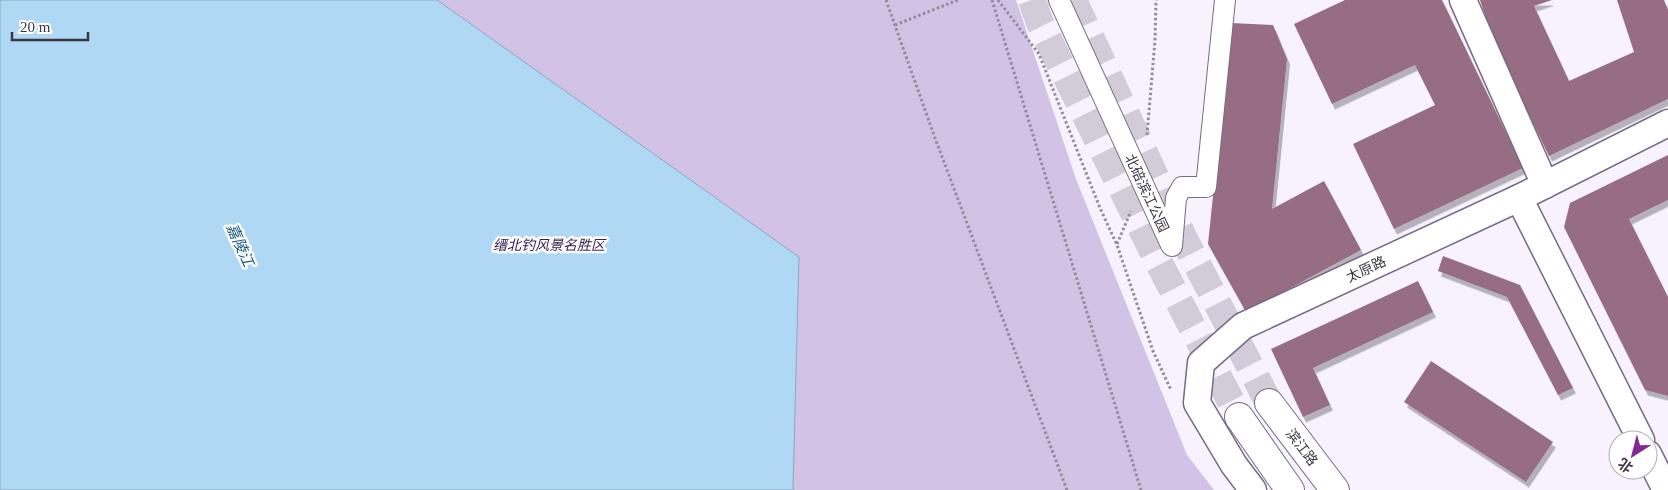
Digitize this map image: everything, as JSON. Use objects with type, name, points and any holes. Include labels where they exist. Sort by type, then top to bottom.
[{"type":"main road","name":"滨江路","points":[[1270,403],[1335,490]]},
{"type":"main road","points":[[1239,417],[1290,490]]},
{"type":"street","name":"北碚滨江公园","points":[[1059,0],[1172,246],[1176,198],[1182,186],[1206,187],[1226,0]]},
{"type":"street","points":[[1463,0],[1545,185]]},
{"type":"street","name":"太原路","points":[[1253,490],[1234,465],[1197,403],[1201,363],[1243,326],[1520,198],[1668,122]]},
{"type":"street","points":[[1520,198],[1636,430]]},
{"type":"street","points":[[1658,474],[1666,490]]},
{"type":"path","points":[[886,0],[1067,490]]},
{"type":"path","points":[[895,26],[958,0]]},
{"type":"path","points":[[992,0],[1141,490]]},
{"type":"path","points":[[998,0],[1039,54],[1100,208],[1117,245],[1153,351],[1175,396]]},
{"type":"path","points":[[1147,135],[1155,40],[1156,0]]},
{"type":"path","points":[[1117,245],[1143,183]]},
{"type":"green space","name":"缙北钓风景名胜区","points":[[0,0],[1016,0],[1076,179],[1187,455],[1214,490],[0,490]]},
{"type":"water","name":"缙北钓风景名胜区","points":[[0,0],[437,0],[799,257],[794,490],[0,490]]},
{"type":"building","points":[[1345,0],[1442,0],[1523,168],[1394,229],[1353,144],[1435,105],[1415,65],[1332,104],[1294,24]]},
{"type":"building","points":[[1480,0],[1552,0],[1534,6],[1569,81],[1634,52],[1617,0],[1664,0],[1668,10],[1668,99],[1549,156],[1487,21]]},
{"type":"building","points":[[1231,23],[1273,25],[1287,59],[1272,209],[1324,181],[1361,250],[1246,312],[1208,244]]},
{"type":"building","points":[[1668,155],[1668,200],[1629,219],[1668,297],[1668,396],[1645,390],[1564,227],[1570,203]]},
{"type":"building","points":[[1443,256],[1520,285],[1573,388],[1558,395],[1507,297],[1438,271]]},
{"type":"building","points":[[1418,281],[1433,312],[1313,368],[1330,405],[1303,417],[1271,349]]},
{"type":"building","points":[[1431,361],[1553,442],[1526,482],[1404,402]]},
{"type":"tunnel","points":[[1032,0],[1040,23],[1158,261],[1239,417]]},
{"type":"tunnel","points":[[1073,0],[1184,239],[1269,403]]},
{"type":"water label","name":"嘉陵江","points":[[240,245]]}]
